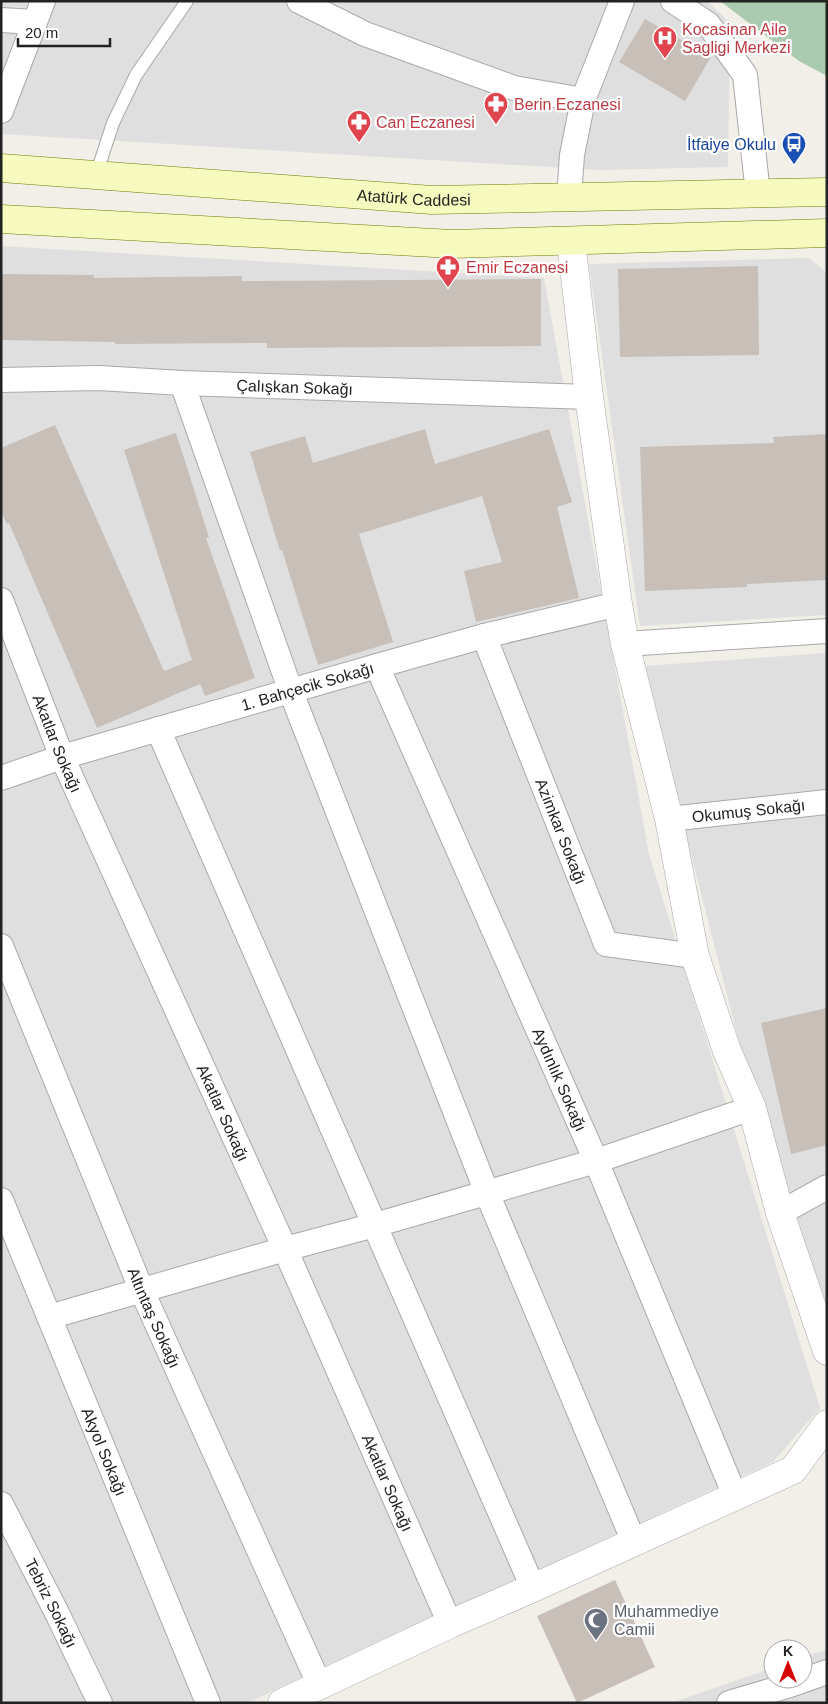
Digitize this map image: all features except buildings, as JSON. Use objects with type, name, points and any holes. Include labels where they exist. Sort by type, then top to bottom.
[{"type":"main road","name":"Atatürk Caddesi","points":[[1,168],[432,200],[827,192]]},
{"type":"main road","points":[[1,219],[452,244],[827,233]]},
{"type":"street","points":[[299,1],[365,34],[514,88],[583,100]]},
{"type":"street","points":[[569,197],[572,155],[583,100],[622,1]]},
{"type":"street","points":[[673,1],[708,24],[746,75],[758,194]]},
{"type":"street","points":[[1,20],[39,11]]},
{"type":"street","points":[[1,111],[39,11]]},
{"type":"street","points":[[571,240],[588,397],[618,604],[625,644],[669,819],[695,956],[727,1051],[752,1108],[780,1213],[827,1351]]},
{"type":"street","name":"Çalışkan Sokağı","points":[[1,380],[99,378],[182,383],[588,397]]},
{"type":"street","points":[[182,383],[291,692],[487,1192],[634,1542]]},
{"type":"street","name":"Akatlar Sokağı","points":[[1,600],[62,757],[285,1249],[450,1624]]},
{"type":"street","name":"1. Bahçecik Sokağı","points":[[1,778],[62,757],[377,666],[484,636],[618,604]]},
{"type":"street","points":[[625,644],[827,631]]},
{"type":"street","name":"Azimkar Sokağı","points":[[484,636],[606,944],[695,956]]},
{"type":"street","name":"Aydınlık Sokağı","points":[[377,666],[596,1161],[735,1496]]},
{"type":"street","points":[[158,729],[533,1588]]},
{"type":"street","name":"Okumuş Sokağı","points":[[669,819],[827,802]]},
{"type":"street","name":"Altıntaş Sokağı","points":[[1,946],[142,1291],[320,1686]]},
{"type":"street","points":[[49,1317],[596,1161],[752,1108]]},
{"type":"street","points":[[780,1213],[827,1187]]},
{"type":"street","name":"Akyol Sokağı","points":[[1,1200],[208,1703]]},
{"type":"street","points":[[282,1703],[450,1624],[793,1470],[827,1424]]},
{"type":"street","name":"Tebriz Sokağı","points":[[1,1504],[58,1615],[100,1703]]},
{"type":"street","points":[[729,1703],[827,1672]]},
{"type":"lane","points":[[96,175],[113,123],[136,75],[187,1]]},
{"type":"shaded area","points":[[1,1],[707,1],[730,23],[728,167],[599,170],[1,134]]},
{"type":"shaded area","points":[[1,246],[544,278],[649,854],[820,1408],[773,1462],[247,1703],[1,1703]]},
{"type":"shaded area","points":[[809,258],[827,273],[827,615],[640,626],[589,264]]},
{"type":"shaded area","points":[[827,653],[827,1310],[737,1034],[643,666]]},
{"type":"shaded area","points":[[827,1649],[827,1703],[671,1703],[763,1671],[763,1689],[813,1689],[813,1654]]},
{"type":"green space","points":[[720,1],[827,1],[827,76],[799,61]]},
{"type":"place","name":"Kocasinan Aile Sagligi Merkezi","points":[[665,59]]},
{"type":"place","name":"Berin Eczanesi","points":[[496,125]]},
{"type":"place","name":"Can Eczanesi","points":[[359,143]]},
{"type":"place","name":"İtfaiye Okulu","points":[[794,165]]},
{"type":"place","name":"Emir Eczanesi","points":[[448,288]]},
{"type":"place","name":"Muhammediye Camii","points":[[596,1641]]}]
